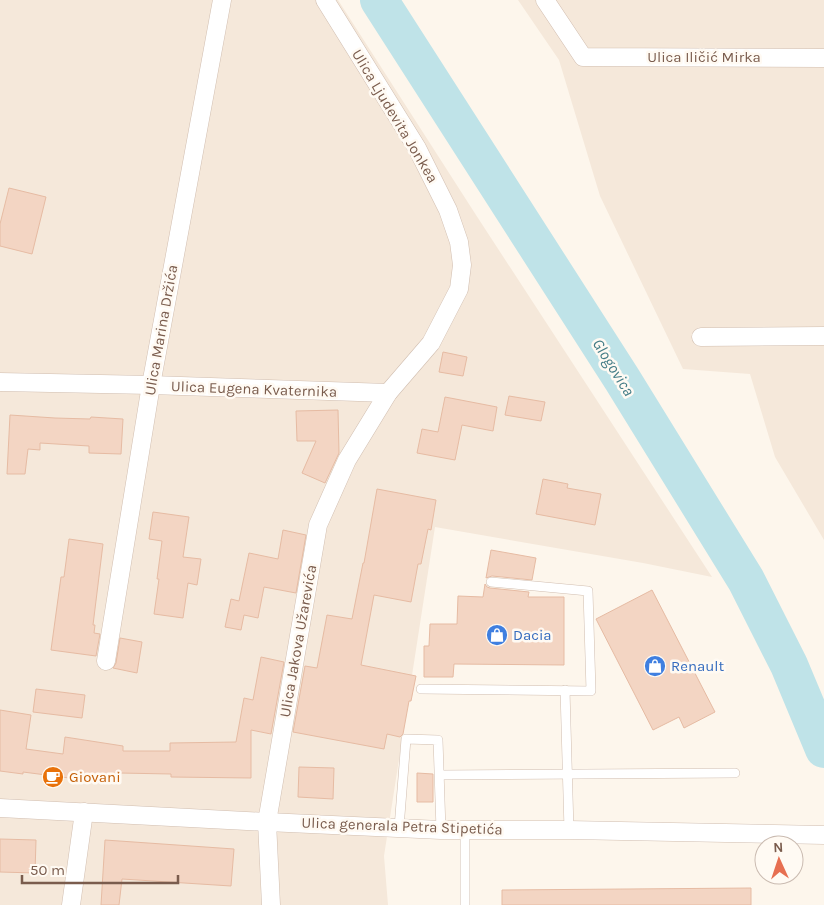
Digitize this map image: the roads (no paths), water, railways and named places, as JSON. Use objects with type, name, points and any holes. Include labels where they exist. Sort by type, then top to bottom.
[{"type":"street","name":"Ulica Marina Držića","points":[[106,661],[151,386],[222,0]]},
{"type":"street","name":"Ulica Ljudevita Jonkea","points":[[325,0],[417,148],[448,210],[459,242],[462,265],[459,289],[431,343],[388,393]]},
{"type":"street","name":"Ulica Iličić Mirka","points":[[544,0],[583,57],[824,58]]},
{"type":"street","points":[[701,337],[824,336]]},
{"type":"street","name":"Ulica Eugena Kvaternika","points":[[0,382],[388,393]]},
{"type":"street","name":"Ulica Jakova Užarevića","points":[[272,905],[267,822],[318,525],[347,460],[388,393]]},
{"type":"street","name":"Ulica generala Petra Stipetića","points":[[0,808],[441,830],[568,830],[824,835]]},
{"type":"street","points":[[71,905],[84,812]]},
{"type":"lane","points":[[421,688],[591,691],[588,591],[491,582]]},
{"type":"lane","points":[[565,690],[568,830]]},
{"type":"lane","points":[[399,828],[406,739],[438,740],[441,830]]},
{"type":"lane","points":[[440,775],[735,772]]},
{"type":"lane","points":[[465,829],[465,905]]},
{"type":"waterway","name":"Glogovica","points":[[379,0],[622,379],[746,580],[789,665],[824,749]]},
{"type":"place","name":"Dacia","points":[[497,635]]},
{"type":"place","name":"Renault","points":[[655,666]]},
{"type":"place","name":"Giovani","points":[[53,777]]}]
